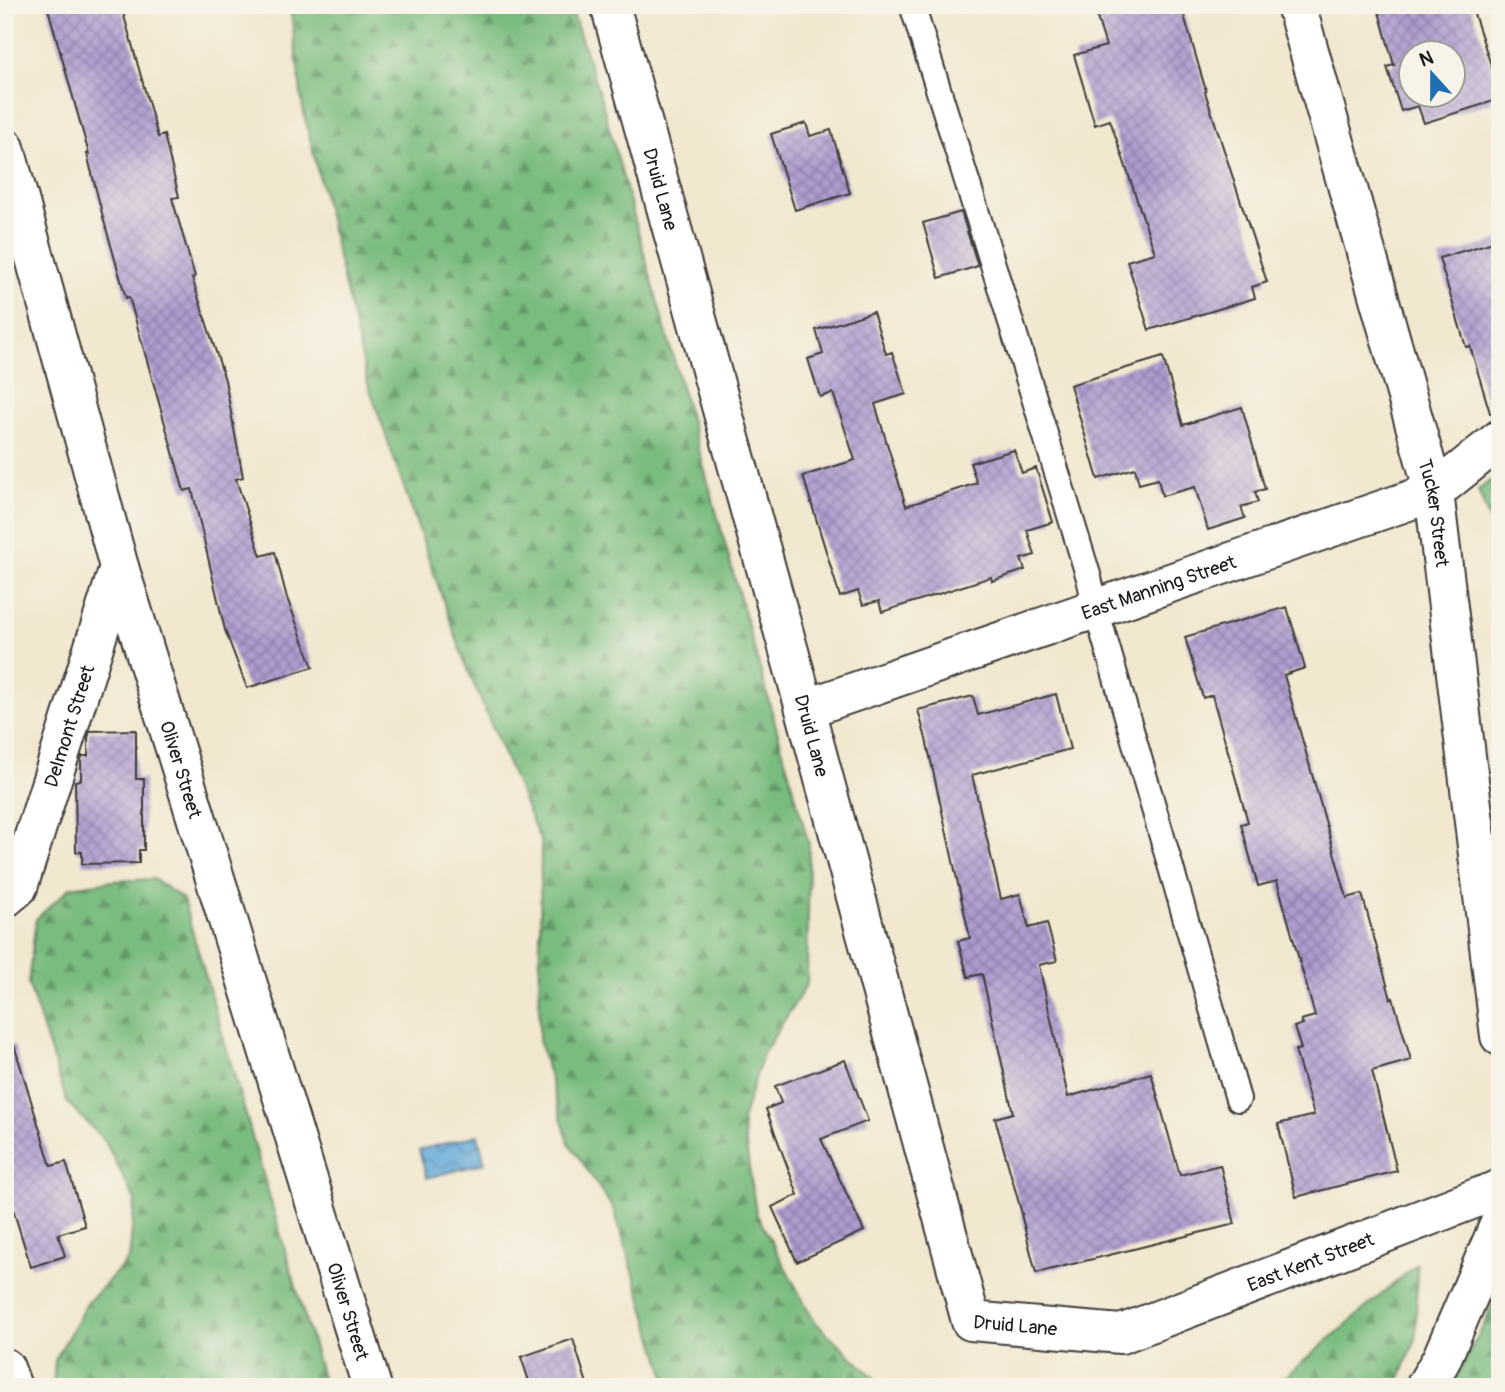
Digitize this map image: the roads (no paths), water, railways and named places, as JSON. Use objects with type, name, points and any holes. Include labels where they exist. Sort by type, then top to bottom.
[{"type":"street","name":"Druid Lane","points":[[610,5],[971,1321],[1121,1334]]},
{"type":"street","name":"Tucker Street","points":[[1296,5],[1434,492],[1500,1036]]},
{"type":"street","name":"Oliver Street","points":[[5,148],[119,567],[372,1387]]},
{"type":"street","name":"East Manning Street","points":[[805,709],[1434,492],[1500,439]]},
{"type":"street","name":"Delmont Street","points":[[12,893],[119,567]]},
{"type":"street","name":"East Kent Street","points":[[1121,1334],[1500,1189]]},
{"type":"street","points":[[1425,1387],[1441,1360],[1500,1223]]},
{"type":"street","points":[[5,1368],[12,1387]]},
{"type":"lane","points":[[912,5],[1089,578],[1238,1099]]},
{"type":"water","points":[[478,1135],[485,1163],[427,1178],[419,1150]]}]
